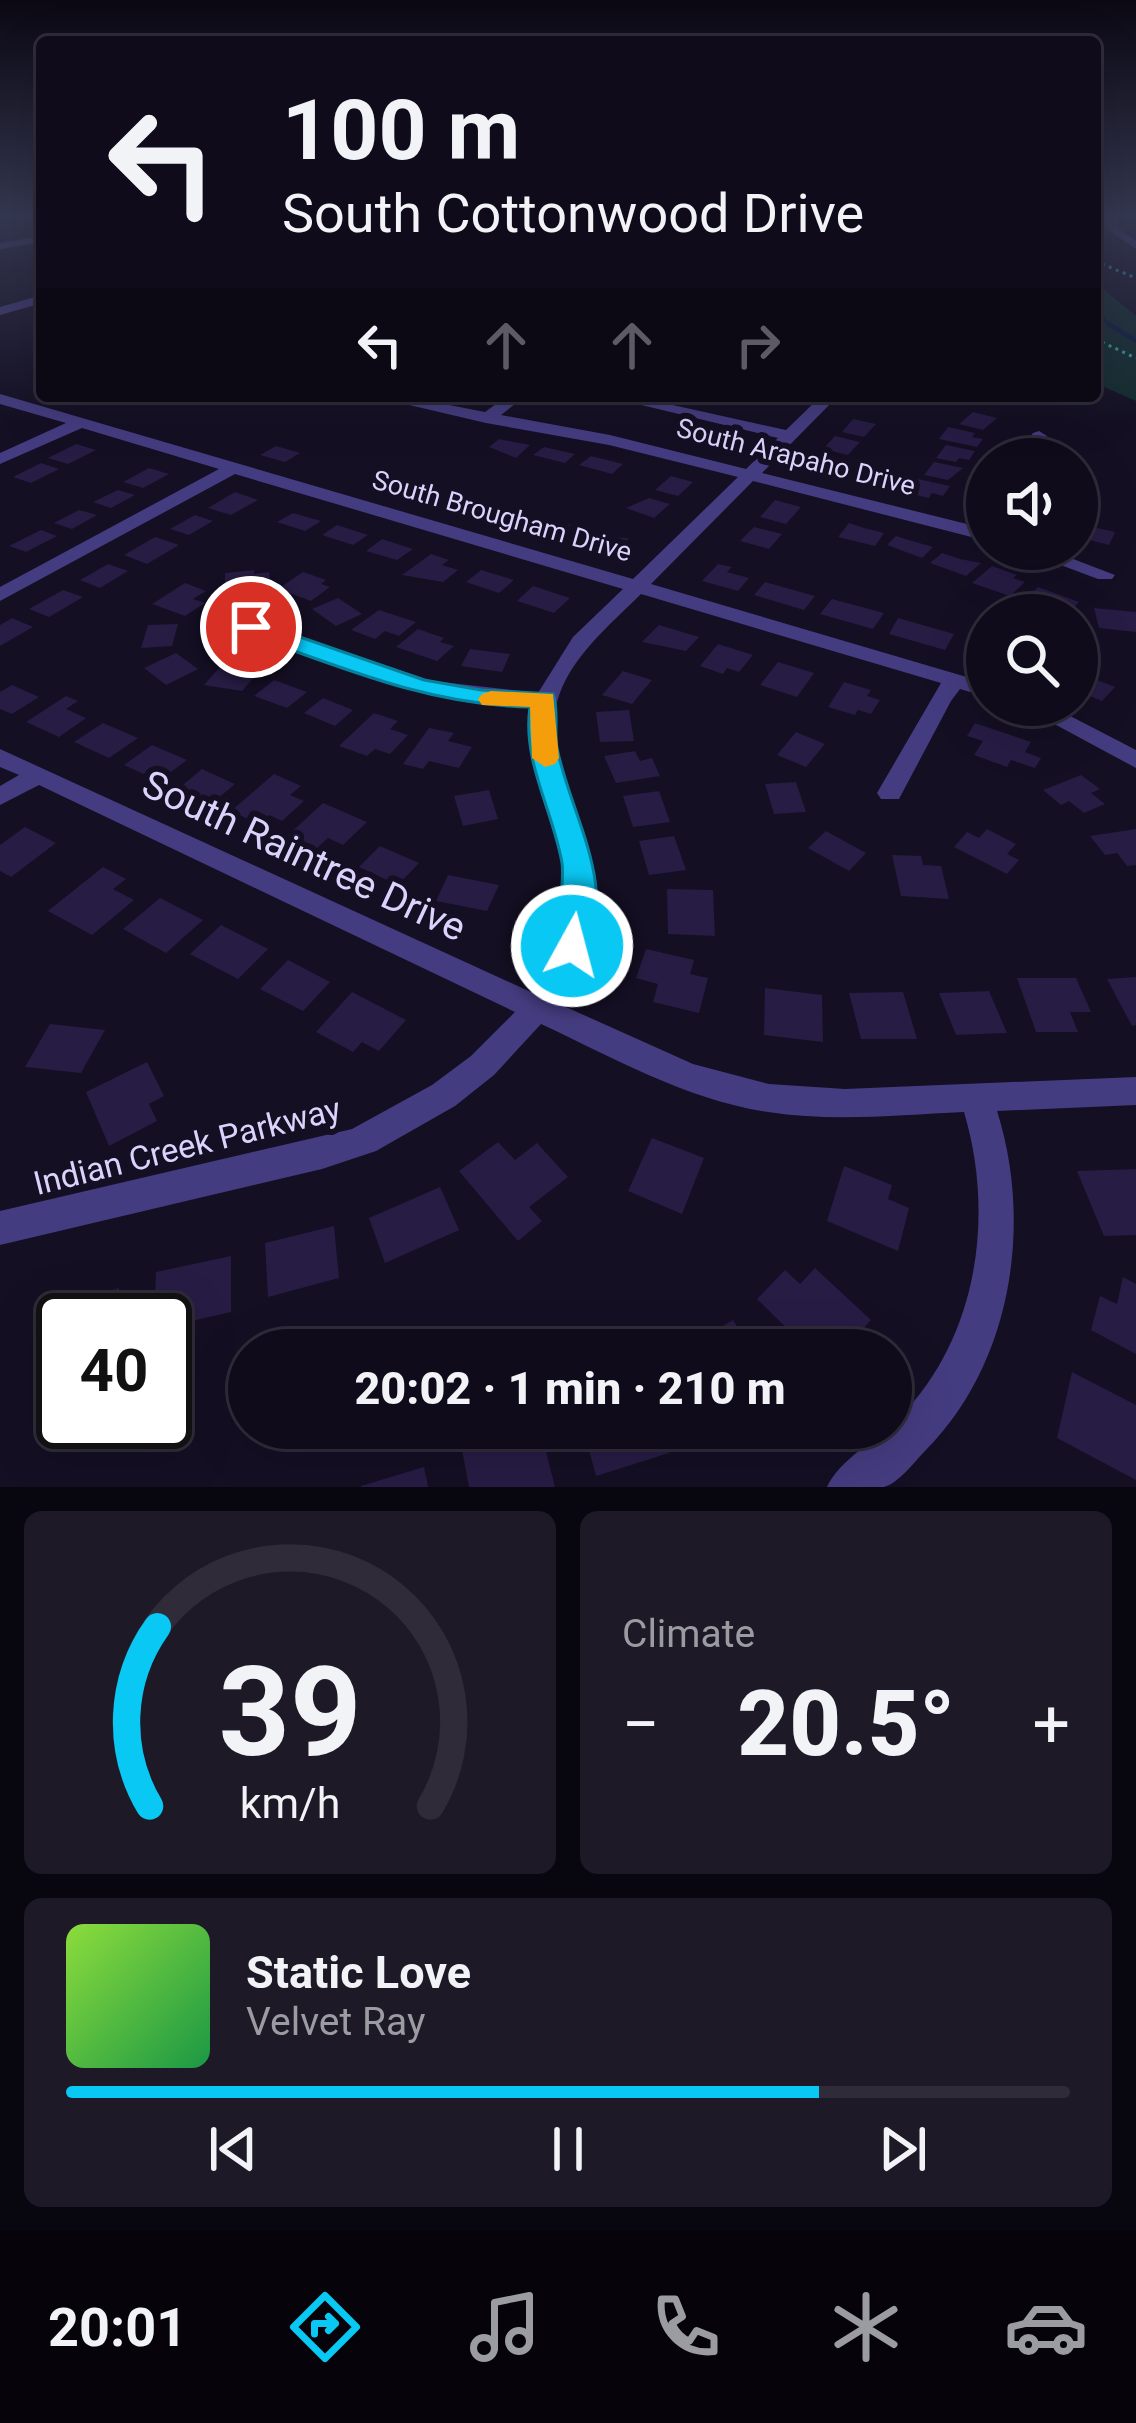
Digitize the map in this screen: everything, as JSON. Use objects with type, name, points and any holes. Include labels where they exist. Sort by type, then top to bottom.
[{"type":"street","points":[[0,294],[36,302]]},
{"type":"street","points":[[0,311],[36,302]]},
{"type":"street","name":"South Brougham Drive","points":[[0,399],[966,683]]},
{"type":"street","name":"South Arapaho Drive","points":[[408,402],[610,440],[966,528]]},
{"type":"street","points":[[486,418],[509,402]]},
{"type":"street","points":[[639,402],[790,436]]},
{"type":"street","points":[[251,627],[419,687],[505,700],[544,700],[560,667],[824,402]]},
{"type":"street","points":[[0,459],[80,424]]},
{"type":"street","points":[[0,595],[232,468]]},
{"type":"street","points":[[1090,570],[1105,575]]},
{"type":"street","points":[[890,793],[955,680]]},
{"type":"street","name":"Indian Creek Parkway","points":[[0,1228],[362,1141],[453,1090],[505,1047],[572,946],[579,907],[577,863],[544,754],[540,728],[544,700]]},
{"type":"street","points":[[1071,726],[1136,760]]},
{"type":"street","name":"South Raintree Drive","points":[[0,757],[686,1076],[770,1098],[845,1103],[1136,1091]]},
{"type":"street","points":[[0,797],[38,775]]},
{"type":"street","points":[[849,1487],[892,1456],[944,1396],[983,1313],[994,1269],[998,1194],[995,1165],[976,1099]]},
{"type":"path","points":[[1101,342],[1136,358]]},
{"type":"green space","points":[[1101,287],[1136,316],[1136,401],[1101,386]]},
{"type":"building","points":[[973,412],[997,418],[983,430],[959,424]]},
{"type":"building","points":[[853,419],[876,424],[864,437],[842,432]]},
{"type":"building","points":[[948,427],[975,433],[972,437],[978,438],[966,438],[966,445],[939,439]]},
{"type":"building","points":[[835,436],[860,442],[848,455],[823,449]]},
{"type":"building","points":[[499,439],[530,445],[516,458],[489,447]]},
{"type":"building","points":[[76,444],[96,450],[68,464],[48,458]]},
{"type":"building","points":[[946,445],[966,449],[966,459],[936,458]]},
{"type":"building","points":[[276,446],[300,453],[285,462],[260,455]]},
{"type":"building","points":[[544,447],[575,454],[565,463],[533,455]]},
{"type":"building","points":[[591,456],[623,464],[612,474],[579,465]]},
{"type":"building","points":[[829,459],[852,464],[839,479],[805,471],[814,462],[824,464]]},
{"type":"building","points":[[934,462],[963,468],[948,480],[924,475]]},
{"type":"building","points":[[41,463],[59,469],[31,483],[13,477]]},
{"type":"building","points":[[149,468],[169,474],[143,488],[123,482]]},
{"type":"building","points":[[671,476],[693,482],[678,496],[655,490]]},
{"type":"building","points":[[909,477],[950,486],[943,496],[932,493],[929,498],[898,491]]},
{"type":"building","points":[[383,478],[413,486],[399,495],[369,486]]},
{"type":"building","points":[[425,489],[450,496],[437,506],[411,498]]},
{"type":"building","points":[[118,490],[135,495],[111,508],[93,502]]},
{"type":"building","points":[[235,492],[258,500],[231,515],[208,508]]},
{"type":"building","points":[[649,498],[670,504],[654,518],[626,508]]},
{"type":"building","points":[[462,500],[493,508],[480,518],[448,509]]},
{"type":"building","points":[[775,500],[801,507],[786,524],[760,517]]},
{"type":"building","points":[[505,509],[536,517],[520,530],[489,521]]},
{"type":"building","points":[[79,510],[97,515],[72,529],[54,523]]},
{"type":"building","points":[[293,513],[321,521],[305,531],[277,522]]},
{"type":"building","points":[[195,515],[213,521],[189,535],[170,529]]},
{"type":"building","points":[[552,520],[571,525],[567,529],[577,532],[566,542],[535,533]]},
{"type":"building","points":[[849,523],[884,533],[875,546],[838,537]]},
{"type":"building","points":[[337,525],[368,535],[353,545],[322,535]]},
{"type":"building","points":[[754,527],[782,534],[769,549],[740,541]]},
{"type":"building","points":[[1098,528],[1115,532],[1109,545],[1098,542]]},
{"type":"building","points":[[41,530],[57,536],[26,552],[9,546]]},
{"type":"building","points":[[896,536],[933,547],[922,558],[887,545]]},
{"type":"building","points":[[155,537],[179,545],[147,564],[124,555]]},
{"type":"building","points":[[591,537],[628,538],[627,552],[590,551]]},
{"type":"building","points":[[382,539],[413,549],[397,560],[366,551]]},
{"type":"building","points":[[942,553],[966,560],[966,570],[973,570],[966,576],[930,563]]},
{"type":"building","points":[[431,554],[449,560],[442,565],[458,570],[443,582],[402,575]]},
{"type":"building","points":[[108,564],[128,571],[100,588],[80,580]]},
{"type":"building","points":[[718,564],[749,578],[738,591],[702,581]]},
{"type":"building","points":[[254,570],[254,574],[269,572],[270,586],[225,591],[225,573]]},
{"type":"building","points":[[481,570],[514,580],[499,593],[466,582]]},
{"type":"building","points":[[987,570],[1003,570],[1025,582],[1012,594],[972,583]]},
{"type":"building","points":[[303,572],[326,580],[321,584],[330,587],[311,601],[278,589]]},
{"type":"building","points":[[765,582],[815,596],[804,610],[754,595]]},
{"type":"building","points":[[185,583],[206,591],[193,599],[205,603],[185,616],[152,604]]},
{"type":"building","points":[[533,586],[570,598],[554,613],[517,601]]},
{"type":"building","points":[[1038,587],[1057,594],[1031,594]]},
{"type":"building","points":[[63,590],[83,597],[49,617],[29,609]]},
{"type":"building","points":[[338,598],[362,614],[336,626],[312,609]]},
{"type":"building","points":[[832,599],[884,613],[873,629],[820,614]]},
{"type":"building","points":[[1098,608],[1136,612],[1136,632],[1099,628]]},
{"type":"building","points":[[379,610],[416,622],[399,636],[385,631],[375,639],[351,630]]},
{"type":"building","points":[[12,618],[33,627],[0,646],[0,625]]},
{"type":"building","points":[[898,618],[954,634],[945,650],[889,634]]},
{"type":"building","points":[[178,624],[172,646],[141,648],[148,625]]},
{"type":"building","points":[[659,625],[699,637],[686,651],[642,642]]},
{"type":"building","points":[[418,629],[454,646],[437,661],[396,647]]},
{"type":"building","points":[[718,644],[753,655],[739,672],[727,668],[723,674],[700,666]]},
{"type":"building","points":[[470,649],[510,654],[502,672],[461,666]]},
{"type":"building","points":[[176,653],[198,669],[166,685],[144,668]]},
{"type":"building","points":[[778,662],[814,673],[797,697],[760,685]]},
{"type":"building","points":[[219,668],[256,675],[242,691],[204,685]]},
{"type":"building","points":[[623,671],[652,680],[632,704],[602,695]]},
{"type":"building","points":[[274,680],[307,692],[287,708],[254,696]]},
{"type":"building","points":[[1098,680],[1115,687],[1102,701],[1098,699]]},
{"type":"building","points":[[844,682],[871,690],[867,696],[880,700],[871,714],[828,707]]},
{"type":"building","points":[[12,685],[39,697],[12,714],[0,709],[0,692]]},
{"type":"building","points":[[66,696],[78,701],[66,709],[86,718],[59,737],[26,722]]},
{"type":"building","points":[[323,698],[353,710],[335,726],[304,713]]},
{"type":"building","points":[[629,710],[634,741],[600,742],[596,712]]},
{"type":"building","points":[[374,713],[398,721],[390,729],[408,735],[390,754],[375,749],[367,756],[339,746]]},
{"type":"building","points":[[103,723],[138,738],[109,758],[74,742]]},
{"type":"building","points":[[973,726],[984,726],[1031,742],[1025,752],[1041,758],[1035,768],[1011,760],[1007,767],[974,755],[983,741],[967,736]]},
{"type":"building","points":[[429,728],[454,733],[448,741],[472,747],[459,768],[429,761],[423,769],[403,764]]},
{"type":"building","points":[[796,732],[825,744],[806,767],[777,755]]},
{"type":"building","points":[[152,745],[187,760],[159,781],[124,765]]},
{"type":"building","points":[[635,751],[640,761],[652,758],[660,776],[616,783],[604,756]]},
{"type":"building","points":[[202,769],[235,784],[211,804],[178,789]]},
{"type":"building","points":[[274,774],[301,786],[290,795],[304,801],[282,821],[269,815],[258,824],[231,811]]},
{"type":"building","points":[[1081,775],[1100,789],[1091,793],[1105,804],[1084,813],[1069,801],[1061,805],[1043,790]]},
{"type":"building","points":[[796,782],[806,812],[774,814],[765,784]]},
{"type":"building","points":[[489,790],[498,819],[463,826],[454,796]]},
{"type":"building","points":[[659,791],[670,822],[633,827],[623,796]]},
{"type":"building","points":[[323,803],[367,822],[343,845],[328,838],[315,850],[286,837]]},
{"type":"building","points":[[25,827],[56,843],[11,877],[0,871],[0,845]]},
{"type":"building","points":[[987,829],[1016,844],[1007,854],[1019,860],[1007,874],[954,847],[967,832],[979,838]]},
{"type":"building","points":[[1136,829],[1136,865],[1127,866],[1117,853],[1105,855],[1090,836]]},
{"type":"building","points":[[826,831],[866,853],[849,871],[808,848]]},
{"type":"building","points":[[674,836],[686,870],[649,875],[639,841]]},
{"type":"building","points":[[380,846],[419,863],[398,885],[359,867]]},
{"type":"building","points":[[892,855],[921,856],[923,865],[941,866],[949,899],[901,896]]},
{"type":"building","points":[[103,867],[126,879],[113,889],[134,900],[92,935],[48,911]]},
{"type":"building","points":[[448,875],[499,885],[487,911],[436,901]]},
{"type":"building","points":[[667,889],[713,890],[715,936],[668,934]]},
{"type":"building","points":[[160,898],[203,920],[166,953],[123,929]]},
{"type":"building","points":[[221,925],[268,949],[238,979],[190,954]]},
{"type":"building","points":[[646,949],[694,960],[690,974],[708,978],[699,1013],[653,1002],[658,984],[636,978]]},
{"type":"building","points":[[288,960],[330,982],[303,1011],[260,989]]},
{"type":"building","points":[[1136,977],[1136,1025],[1132,1026],[1107,979]]},
{"type":"building","points":[[1017,978],[1076,978],[1091,1012],[1070,1012],[1078,1032],[1036,1032]]},
{"type":"building","points":[[765,988],[822,995],[823,1042],[764,1035]]},
{"type":"building","points":[[989,991],[1007,1033],[956,1035],[939,993]]},
{"type":"building","points":[[352,992],[406,1020],[379,1051],[362,1042],[353,1052],[316,1032]]},
{"type":"building","points":[[903,992],[917,1039],[861,1039],[849,993]]},
{"type":"building","points":[[50,1024],[105,1030],[81,1073],[25,1067]]},
{"type":"building","points":[[147,1062],[164,1096],[149,1104],[157,1121],[109,1146],[86,1092]]},
{"type":"building","points":[[652,1138],[704,1158],[682,1214],[628,1191]]},
{"type":"building","points":[[498,1142],[515,1160],[537,1143],[568,1177],[529,1207],[542,1221],[518,1241],[459,1171]]},
{"type":"building","points":[[844,1166],[892,1185],[888,1199],[909,1208],[898,1251],[827,1221]]},
{"type":"building","points":[[1136,1169],[1136,1235],[1104,1236],[1077,1171]]},
{"type":"building","points":[[440,1187],[459,1230],[385,1263],[369,1218]]},
{"type":"building","points":[[334,1226],[339,1278],[268,1297],[265,1243]]},
{"type":"building","points":[[231,1256],[231,1312],[192,1321],[192,1293],[155,1293],[156,1272]]},
{"type":"building","points":[[815,1268],[871,1320],[863,1329],[788,1329],[757,1299],[785,1270],[800,1284]]},
{"type":"building","points":[[1123,1277],[1136,1284],[1136,1354],[1091,1330],[1100,1296],[1117,1304]]},
{"type":"building","points":[[733,1320],[738,1329],[718,1329]]},
{"type":"building","points":[[1072,1372],[1136,1405],[1136,1480],[1057,1438]]},
{"type":"building","points":[[462,1449],[545,1449],[555,1487],[469,1487]]},
{"type":"building","points":[[589,1449],[668,1449],[669,1453],[596,1476]]},
{"type":"building","points":[[424,1467],[428,1487],[361,1487],[361,1486]]},
{"type":"waterway","points":[[1101,317],[1112,327]]},
{"type":"waterway","points":[[1109,324],[1136,341]]},
{"type":"slow traffic","points":[[491,699],[544,700],[540,728],[545,758]]},
{"type":"route","points":[[251,627],[419,687],[481,698],[544,700],[540,728],[544,754],[580,886],[572,946]]}]
